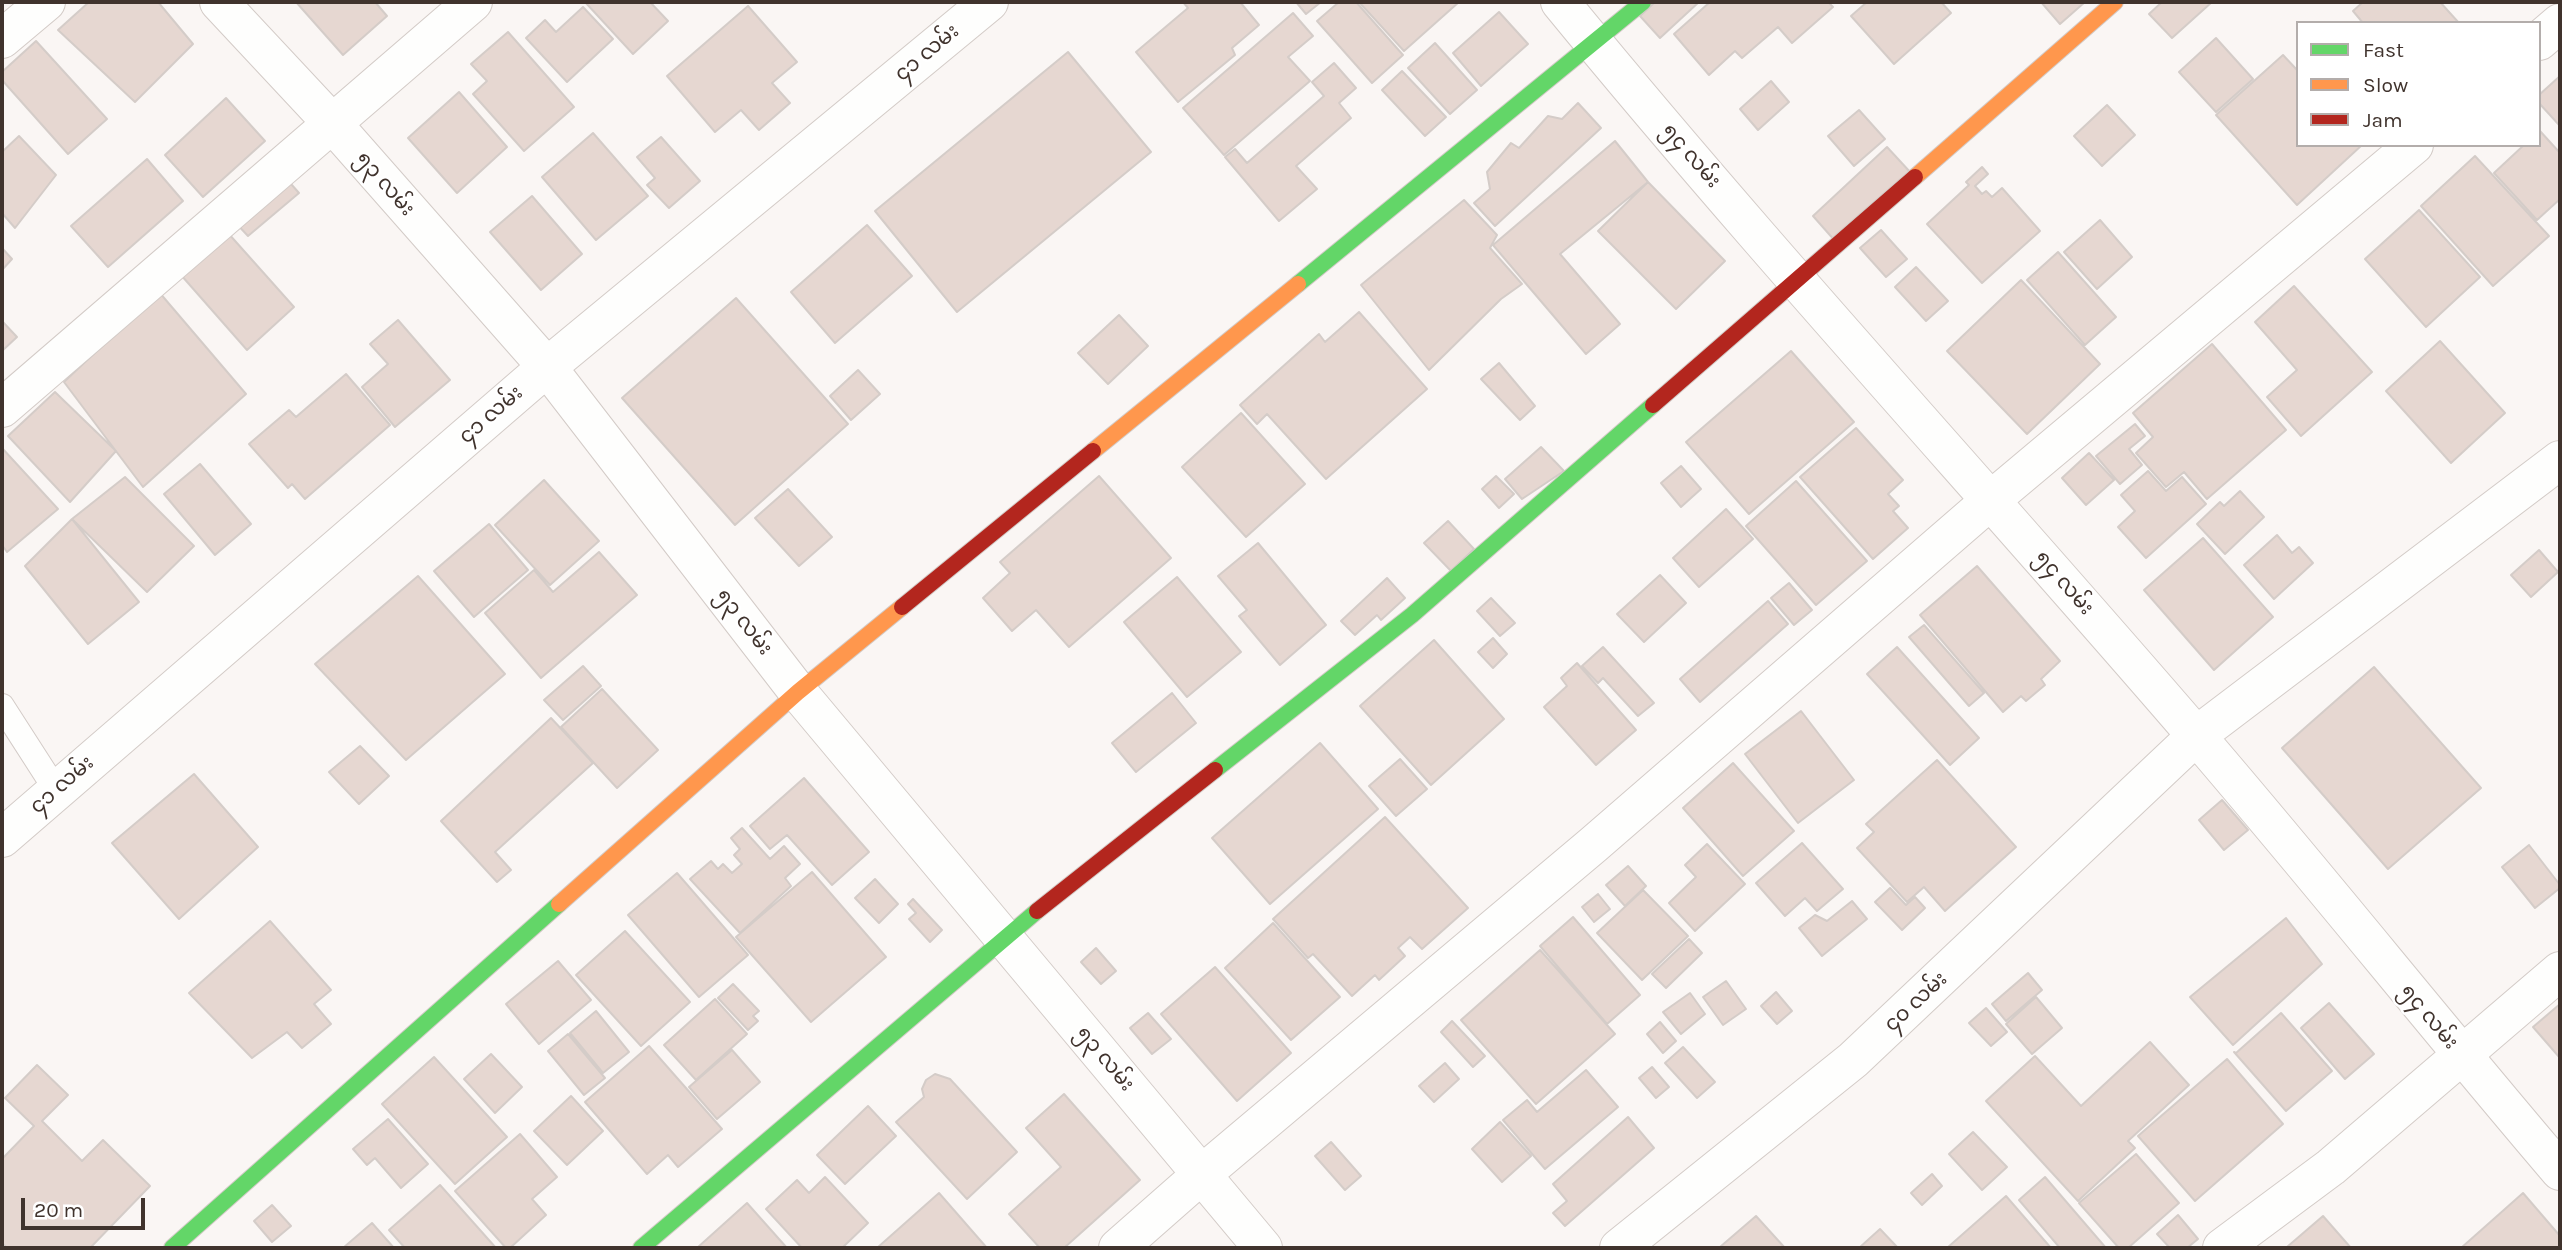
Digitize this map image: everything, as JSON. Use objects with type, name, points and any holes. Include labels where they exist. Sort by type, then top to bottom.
[{"type":"street","points":[[2,39],[46,2]]},
{"type":"street","name":"၅၃ လမ်း","points":[[219,2],[332,123],[547,367],[798,692],[1263,1248]]},
{"type":"street","points":[[2,408],[473,2]]},
{"type":"street","name":"၄၁ လမ်း","points":[[2,838],[547,367],[989,2]]},
{"type":"street","name":"၅၄ လမ်း","points":[[1560,2],[1797,279],[2196,736],[2560,1171]]},
{"type":"street","points":[[192,1242],[798,692],[1643,2]]},
{"type":"street","points":[[640,1248],[1003,938],[1412,615],[2115,2]]},
{"type":"street","points":[[2541,39],[2560,23]]},
{"type":"street","points":[[1118,1248],[1593,845],[1991,500],[2412,147]]},
{"type":"street","name":"၄၀ လမ်း","points":[[1619,1248],[1853,1060],[2196,736],[2560,460]]},
{"type":"street","points":[[2222,1248],[2331,1167],[2560,971]]},
{"type":"lane","points":[[2,706],[56,790]]},
{"type":"building","points":[[89,2],[158,2],[193,44],[135,102],[58,30]]},
{"type":"building","points":[[296,2],[375,2],[387,16],[343,55]]},
{"type":"building","points":[[585,2],[650,2],[668,21],[633,54]]},
{"type":"building","points":[[1183,2],[1240,2],[1259,25],[1232,48],[1235,55],[1178,102],[1136,52],[1188,8]]},
{"type":"building","points":[[1296,2],[1321,2],[1306,14]]},
{"type":"building","points":[[1339,2],[1356,2],[1403,55],[1372,83],[1317,21]]},
{"type":"building","points":[[1359,2],[1459,2],[1404,51]]},
{"type":"building","points":[[1655,2],[1699,2],[1660,38],[1640,16]]},
{"type":"building","points":[[1710,2],[1828,2],[1833,7],[1792,43],[1778,27],[1742,58],[1735,51],[1709,75],[1674,34]]},
{"type":"building","points":[[1867,2],[1941,2],[1951,13],[1894,64],[1851,16]]},
{"type":"building","points":[[2041,2],[2085,2],[2060,24]]},
{"type":"building","points":[[2162,2],[2212,2],[2172,38],[2149,14]]},
{"type":"building","points":[[2363,2],[2440,2],[2457,21],[2361,21],[2353,11]]},
{"type":"building","points":[[748,6],[797,62],[772,83],[790,103],[759,130],[741,110],[715,132],[667,76]]},
{"type":"building","points":[[583,7],[613,39],[567,82],[526,38],[545,20],[556,32]]},
{"type":"building","points":[[1499,12],[1528,44],[1481,86],[1453,53]]},
{"type":"building","points":[[1293,13],[1313,36],[1288,57],[1310,81],[1224,155],[1183,108]]},
{"type":"building","points":[[508,32],[574,107],[524,151],[473,94],[487,81],[471,64]]},
{"type":"building","points":[[2216,38],[2253,79],[2216,112],[2179,72]]},
{"type":"building","points":[[36,41],[107,119],[68,154],[2,80],[2,72]]},
{"type":"building","points":[[1435,43],[1477,90],[1450,114],[1408,68]]},
{"type":"building","points":[[1068,52],[1151,152],[957,312],[875,211]]},
{"type":"building","points":[[2283,55],[2296,69],[2296,147],[2360,147],[2297,205],[2216,115]]},
{"type":"building","points":[[1334,63],[1356,88],[1339,103],[1351,118],[1296,166],[1317,189],[1279,221],[1225,157],[1235,149],[1247,163],[1324,96],[1312,82]]},
{"type":"building","points":[[1402,71],[1446,117],[1425,136],[1382,90]]},
{"type":"building","points":[[2560,76],[2560,126],[2541,105],[2541,93]]},
{"type":"building","points":[[1771,81],[1789,102],[1758,130],[1740,109]]},
{"type":"building","points":[[459,92],[507,147],[457,193],[408,138]]},
{"type":"building","points":[[226,98],[265,141],[203,197],[165,155]]},
{"type":"building","points":[[1578,103],[1601,128],[1495,226],[1474,203],[1490,189],[1487,172],[1511,143],[1519,148],[1548,116],[1562,119]]},
{"type":"building","points":[[2107,105],[2135,135],[2102,166],[2074,136]]},
{"type":"building","points":[[1859,110],[1885,139],[1854,166],[1828,136]]},
{"type":"building","points":[[2541,132],[2560,153],[2560,199],[2537,220],[2494,173],[2522,147],[2541,147]]},
{"type":"building","points":[[593,133],[648,196],[596,240],[542,177]]},
{"type":"building","points":[[19,136],[56,175],[15,228],[2,213],[2,152]]},
{"type":"building","points":[[661,137],[700,181],[669,208],[647,185],[655,178],[637,157]]},
{"type":"building","points":[[1615,141],[1648,182],[1560,254],[1620,324],[1586,354],[1493,245]]},
{"type":"building","points":[[1887,147],[1911,173],[1836,242],[1813,216]]},
{"type":"building","points":[[2475,156],[2549,236],[2493,286],[2421,206]]},
{"type":"building","points":[[147,159],[183,201],[108,267],[71,226]]},
{"type":"building","points":[[1982,167],[1988,174],[1975,186],[1982,194],[1986,191],[1992,197],[2002,188],[2040,231],[1982,283],[1927,224],[1969,185],[1966,182]]},
{"type":"building","points":[[284,176],[299,193],[248,236],[233,220]]},
{"type":"building","points":[[1648,182],[1725,261],[1676,309],[1598,231]]},
{"type":"building","points":[[532,196],[582,254],[541,290],[490,232]]},
{"type":"building","points":[[1464,200],[1497,235],[1490,248],[1522,284],[1501,299],[1429,370],[1361,285]]},
{"type":"building","points":[[2419,210],[2480,277],[2426,327],[2365,259]]},
{"type":"building","points":[[2100,220],[2132,257],[2097,289],[2064,252]]},
{"type":"building","points":[[867,225],[912,276],[835,343],[791,292]]},
{"type":"building","points":[[1881,230],[1907,259],[1886,277],[1860,248]]},
{"type":"building","points":[[228,233],[294,307],[247,350],[181,275]]},
{"type":"building","points":[[2,248],[12,259],[2,270]]},
{"type":"building","points":[[2058,252],[2116,317],[2085,345],[2027,280]]},
{"type":"building","points":[[1916,267],[1948,301],[1926,321],[1895,287]]},
{"type":"building","points":[[2021,280],[2100,364],[2027,434],[1947,351]]},
{"type":"building","points":[[2294,286],[2372,372],[2301,436],[2267,397],[2297,370],[2255,322]]},
{"type":"building","points":[[159,292],[246,394],[143,487],[64,382]]},
{"type":"building","points":[[736,298],[848,424],[735,525],[622,398]]},
{"type":"building","points":[[1359,312],[1427,389],[1326,479],[1267,414],[1257,424],[1240,405],[1319,334],[1325,342]]},
{"type":"building","points":[[1119,315],[1148,346],[1108,384],[1078,353]]},
{"type":"building","points":[[398,320],[450,380],[395,427],[362,387],[388,364],[370,344]]},
{"type":"building","points":[[2,321],[17,337],[2,351]]},
{"type":"building","points":[[2440,341],[2505,413],[2451,463],[2386,391]]},
{"type":"building","points":[[2212,344],[2286,430],[2207,499],[2184,472],[2166,487],[2136,453],[2153,437],[2133,413]]},
{"type":"building","points":[[1791,351],[1854,422],[1749,514],[1686,442]]},
{"type":"building","points":[[1499,363],[1535,406],[1520,420],[1481,379]]},
{"type":"building","points":[[858,370],[880,394],[851,420],[830,396]]},
{"type":"building","points":[[346,374],[390,425],[305,499],[292,484],[288,488],[249,444],[289,410],[296,417]]},
{"type":"building","points":[[55,392],[116,451],[70,502],[8,436]]},
{"type":"building","points":[[1241,413],[1305,484],[1246,537],[1182,467]]},
{"type":"building","points":[[2135,424],[2145,436],[2129,449],[2142,465],[2120,484],[2096,456]]},
{"type":"building","points":[[1856,428],[1903,480],[1888,494],[1899,506],[1893,511],[1908,528],[1873,559],[1800,477]]},
{"type":"building","points":[[1541,447],[1564,471],[1522,499],[1505,479]]},
{"type":"building","points":[[2,448],[58,509],[7,552],[2,545]]},
{"type":"building","points":[[2089,453],[2114,480],[2086,505],[2062,478]]},
{"type":"building","points":[[200,464],[251,524],[215,555],[164,494]]},
{"type":"building","points":[[1681,466],[1701,489],[1681,507],[1661,483]]},
{"type":"building","points":[[2148,471],[2166,491],[2182,477],[2206,504],[2146,558],[2118,527],[2135,511],[2121,495]]},
{"type":"building","points":[[1099,476],[1171,558],[1069,647],[1036,610],[1012,631],[983,598],[1010,573],[1000,562]]},
{"type":"building","points":[[1496,476],[1514,494],[1499,508],[1482,489]]},
{"type":"building","points":[[125,477],[194,546],[147,592],[72,519]]},
{"type":"building","points":[[544,480],[599,541],[550,585],[495,525]]},
{"type":"building","points":[[1796,481],[1867,561],[1816,605],[1746,526]]},
{"type":"building","points":[[788,489],[832,537],[799,566],[755,518]]},
{"type":"building","points":[[2240,491],[2264,517],[2225,554],[2197,524],[2220,502],[2224,506]]},
{"type":"building","points":[[1726,509],[1753,539],[1699,587],[1673,558]]},
{"type":"building","points":[[72,519],[139,602],[88,644],[25,566]]},
{"type":"building","points":[[1448,521],[1474,549],[1451,571],[1424,543]]},
{"type":"building","points":[[489,524],[528,570],[474,617],[434,571]]},
{"type":"building","points":[[2277,535],[2292,553],[2299,547],[2313,563],[2274,599],[2244,565]]},
{"type":"building","points":[[2203,538],[2273,617],[2214,670],[2144,590]]},
{"type":"building","points":[[1258,543],[1326,625],[1280,665],[1239,616],[1247,610],[1218,576]]},
{"type":"building","points":[[2539,550],[2558,572],[2531,597],[2511,575]]},
{"type":"building","points":[[599,552],[637,595],[541,678],[485,613],[534,570],[553,592]]},
{"type":"building","points":[[1977,566],[2060,661],[2041,679],[2045,685],[2026,701],[2021,696],[2003,712],[1920,615]]},
{"type":"building","points":[[1660,575],[1686,603],[1644,642],[1617,614]]},
{"type":"building","points":[[418,576],[505,674],[406,760],[315,664]]},
{"type":"building","points":[[1177,577],[1241,652],[1187,697],[1124,622]]},
{"type":"building","points":[[1387,578],[1405,598],[1381,620],[1377,615],[1355,635],[1341,621]]},
{"type":"building","points":[[1789,583],[1812,610],[1794,625],[1771,598]]},
{"type":"building","points":[[1491,598],[1515,623],[1500,636],[1477,611]]},
{"type":"building","points":[[1768,601],[1788,624],[1700,702],[1680,679]]},
{"type":"building","points":[[1924,625],[1984,693],[1969,706],[1909,637]]},
{"type":"building","points":[[1493,638],[1507,654],[1493,668],[1478,652]]},
{"type":"building","points":[[1434,640],[1504,719],[1431,785],[1360,706]]},
{"type":"building","points":[[1603,647],[1654,703],[1638,716],[1603,678],[1598,683],[1582,666]]},
{"type":"building","points":[[1897,647],[1979,738],[1950,765],[1867,674]]},
{"type":"building","points":[[1577,663],[1636,730],[1596,765],[1544,707],[1567,686],[1561,678]]},
{"type":"building","points":[[583,666],[601,686],[563,720],[544,700]]},
{"type":"building","points":[[2374,667],[2481,788],[2388,869],[2282,748]]},
{"type":"building","points":[[602,689],[658,750],[617,788],[561,727]]},
{"type":"building","points":[[1172,693],[1196,723],[1136,772],[1112,743]]},
{"type":"building","points":[[1801,711],[1854,780],[1798,823],[1745,754]]},
{"type":"building","points":[[551,718],[593,763],[495,852],[511,870],[497,882],[441,821]]},
{"type":"building","points":[[1320,743],[1378,809],[1270,904],[1212,838]]},
{"type":"building","points":[[360,746],[389,776],[359,804],[329,772]]},
{"type":"building","points":[[1400,759],[1427,789],[1396,816],[1369,786]]},
{"type":"building","points":[[1937,760],[2016,847],[1945,911],[1924,887],[1907,902],[1857,848],[1874,832],[1866,824]]},
{"type":"building","points":[[1733,763],[1794,831],[1743,876],[1683,808]]},
{"type":"building","points":[[194,774],[258,847],[179,919],[112,843]]},
{"type":"building","points":[[804,778],[869,852],[832,885],[787,835],[770,849],[750,826]]},
{"type":"building","points":[[2222,800],[2248,830],[2224,850],[2199,820]]},
{"type":"building","points":[[1385,817],[1468,908],[1422,949],[1410,937],[1398,948],[1405,956],[1379,980],[1375,975],[1352,996],[1313,954],[1308,958],[1273,919]]},
{"type":"building","points":[[742,828],[770,859],[784,846],[800,864],[785,878],[791,886],[740,933],[690,879],[711,861],[718,869],[723,864],[732,873],[742,864],[734,855],[740,849],[731,838]]},
{"type":"building","points":[[1802,843],[1843,889],[1817,911],[1805,898],[1785,916],[1756,883]]},
{"type":"building","points":[[1707,844],[1745,884],[1695,931],[1669,903],[1696,877],[1685,865]]},
{"type":"building","points":[[2529,845],[2560,885],[2560,888],[2535,908],[2502,867]]},
{"type":"building","points":[[1628,866],[1646,886],[1625,906],[1606,885]]},
{"type":"building","points":[[812,872],[886,957],[811,1022],[736,937]]},
{"type":"building","points":[[677,873],[748,955],[699,997],[628,915]]},
{"type":"building","points":[[875,879],[898,904],[879,923],[855,898]]},
{"type":"building","points":[[1890,888],[1906,905],[1915,897],[1925,908],[1902,930],[1875,902]]},
{"type":"building","points":[[1643,890],[1688,936],[1642,980],[1597,933]]},
{"type":"building","points":[[1598,894],[1610,909],[1594,922],[1582,907]]},
{"type":"building","points":[[913,899],[942,930],[930,942],[909,919],[916,913],[908,904]]},
{"type":"building","points":[[1852,901],[1867,919],[1822,956],[1799,928],[1815,915],[1827,921]]},
{"type":"building","points":[[1573,917],[1640,995],[1607,1024],[1540,946]]},
{"type":"building","points":[[2286,918],[2322,964],[2233,1045],[2190,997]]},
{"type":"building","points":[[270,921],[331,990],[314,1004],[331,1024],[302,1048],[287,1032],[252,1058],[189,993]]},
{"type":"building","points":[[1273,923],[1340,997],[1291,1040],[1225,968]]},
{"type":"building","points":[[625,931],[690,1002],[641,1046],[576,975]]},
{"type":"building","points":[[1689,939],[1702,953],[1666,988],[1652,974]]},
{"type":"building","points":[[1096,948],[1116,971],[1101,984],[1081,962]]},
{"type":"building","points":[[1540,950],[1615,1034],[1536,1104],[1461,1020]]},
{"type":"building","points":[[558,961],[591,1000],[539,1044],[506,1004]]},
{"type":"building","points":[[1215,967],[1291,1053],[1237,1101],[1161,1014]]},
{"type":"building","points":[[2028,973],[2042,990],[2006,1021],[1992,1004]]},
{"type":"building","points":[[1726,981],[1746,1009],[1723,1025],[1703,997]]},
{"type":"building","points":[[733,984],[759,1011],[753,1016],[758,1021],[748,1030],[718,998]]},
{"type":"building","points":[[1776,992],[1792,1011],[1777,1024],[1761,1006]]},
{"type":"building","points":[[1690,993],[1705,1014],[1681,1034],[1663,1012]]},
{"type":"building","points":[[2036,997],[2062,1028],[2032,1054],[2006,1024]]},
{"type":"building","points":[[715,999],[747,1034],[696,1080],[664,1045]]},
{"type":"building","points":[[2329,1003],[2374,1054],[2345,1079],[2301,1028]]},
{"type":"building","points":[[2560,1004],[2560,1058],[2533,1027]]},
{"type":"building","points":[[1986,1008],[2007,1032],[1991,1046],[1969,1023]]},
{"type":"building","points":[[596,1011],[629,1052],[603,1073],[570,1033]]},
{"type":"building","points":[[1148,1013],[1171,1039],[1152,1054],[1130,1028]]},
{"type":"building","points":[[2281,1013],[2332,1071],[2286,1111],[2234,1052]]},
{"type":"building","points":[[1452,1021],[1485,1056],[1473,1067],[1441,1032]]},
{"type":"building","points":[[1660,1022],[1676,1041],[1663,1053],[1647,1034]]},
{"type":"building","points":[[568,1034],[605,1078],[584,1095],[548,1051]]},
{"type":"building","points":[[2150,1042],[2189,1085],[2128,1141],[2135,1148],[2078,1201],[1986,1101],[2035,1056],[2081,1106]]},
{"type":"building","points":[[649,1046],[722,1129],[678,1167],[668,1155],[647,1174],[585,1102]]},
{"type":"building","points":[[1683,1047],[1715,1082],[1697,1098],[1665,1063]]},
{"type":"building","points":[[732,1050],[760,1082],[717,1119],[689,1087]]},
{"type":"building","points":[[491,1054],[522,1087],[495,1113],[464,1079]]},
{"type":"building","points":[[434,1057],[507,1137],[455,1184],[382,1104]]},
{"type":"building","points":[[2227,1059],[2283,1124],[2195,1201],[2138,1136]]},
{"type":"building","points":[[1445,1063],[1459,1079],[1434,1102],[1419,1086]]},
{"type":"building","points":[[37,1065],[68,1095],[42,1121],[82,1161],[103,1140],[150,1186],[90,1248],[7,1248],[2,1243],[2,1159],[34,1126],[5,1098]]},
{"type":"building","points":[[1652,1067],[1669,1087],[1656,1098],[1639,1078]]},
{"type":"building","points":[[1586,1070],[1618,1107],[1545,1169],[1503,1120],[1527,1100],[1537,1112]]},
{"type":"building","points":[[935,1074],[950,1079],[1017,1152],[967,1199],[896,1122],[924,1097],[922,1089],[926,1080]]},
{"type":"building","points":[[1064,1094],[1140,1180],[1064,1248],[1040,1248],[1009,1214],[1061,1167],[1026,1128]]},
{"type":"building","points":[[571,1096],[603,1131],[567,1165],[534,1131]]},
{"type":"building","points":[[868,1106],[896,1136],[845,1184],[817,1155]]},
{"type":"building","points":[[1628,1117],[1654,1148],[1565,1226],[1553,1213],[1567,1201],[1553,1184]]},
{"type":"building","points":[[388,1119],[428,1164],[401,1188],[375,1158],[367,1165],[353,1149]]},
{"type":"building","points":[[1500,1122],[1531,1156],[1502,1182],[1472,1149]]},
{"type":"building","points":[[1973,1132],[2007,1167],[1982,1190],[1949,1154]]},
{"type":"building","points":[[520,1134],[557,1177],[532,1199],[546,1215],[510,1248],[506,1248],[455,1191]]},
{"type":"building","points":[[1331,1142],[1361,1176],[1345,1190],[1315,1156]]},
{"type":"building","points":[[2136,1154],[2179,1203],[2128,1248],[2119,1248],[2079,1203]]},
{"type":"building","points":[[1932,1174],[1942,1186],[1922,1205],[1911,1193]]},
{"type":"building","points":[[825,1177],[868,1223],[842,1248],[802,1248],[766,1209],[797,1180],[809,1193]]},
{"type":"building","points":[[2045,1177],[2106,1248],[2060,1248],[2019,1200]]},
{"type":"building","points":[[440,1185],[496,1248],[405,1248],[389,1230]]},
{"type":"building","points":[[939,1193],[987,1248],[877,1248]]},
{"type":"building","points":[[2523,1193],[2560,1236],[2560,1248],[2461,1248]]},
{"type":"building","points":[[2006,1196],[2051,1248],[1947,1248]]},
{"type":"building","points":[[747,1203],[787,1248],[697,1248]]},
{"type":"building","points":[[272,1205],[291,1226],[272,1242],[254,1221]]},
{"type":"building","points":[[2178,1215],[2198,1239],[2187,1248],[2170,1248],[2157,1234]]},
{"type":"building","points":[[1756,1216],[1785,1248],[1720,1247]]},
{"type":"building","points":[[2323,1216],[2351,1248],[2287,1247]]},
{"type":"building","points":[[372,1223],[394,1248],[343,1248]]},
{"type":"building","points":[[1880,1229],[1898,1248],[1859,1248]]},
{"type":"traffic: fast","points":[[1298,284],[1643,2]]},
{"type":"traffic: fast","points":[[1215,770],[1412,615],[1653,405]]},
{"type":"traffic: fast","points":[[172,1248],[559,904]]},
{"type":"traffic: fast","points":[[641,1248],[1037,911]]},
{"type":"traffic: slow","points":[[1915,177],[2115,2]]},
{"type":"traffic: slow","points":[[1093,451],[1298,284]]},
{"type":"traffic: slow","points":[[559,904],[798,692],[902,607]]},
{"type":"traffic: jam","points":[[1653,405],[1915,177]]},
{"type":"traffic: jam","points":[[902,607],[1093,451]]},
{"type":"traffic: jam","points":[[1037,911],[1215,770]]}]
